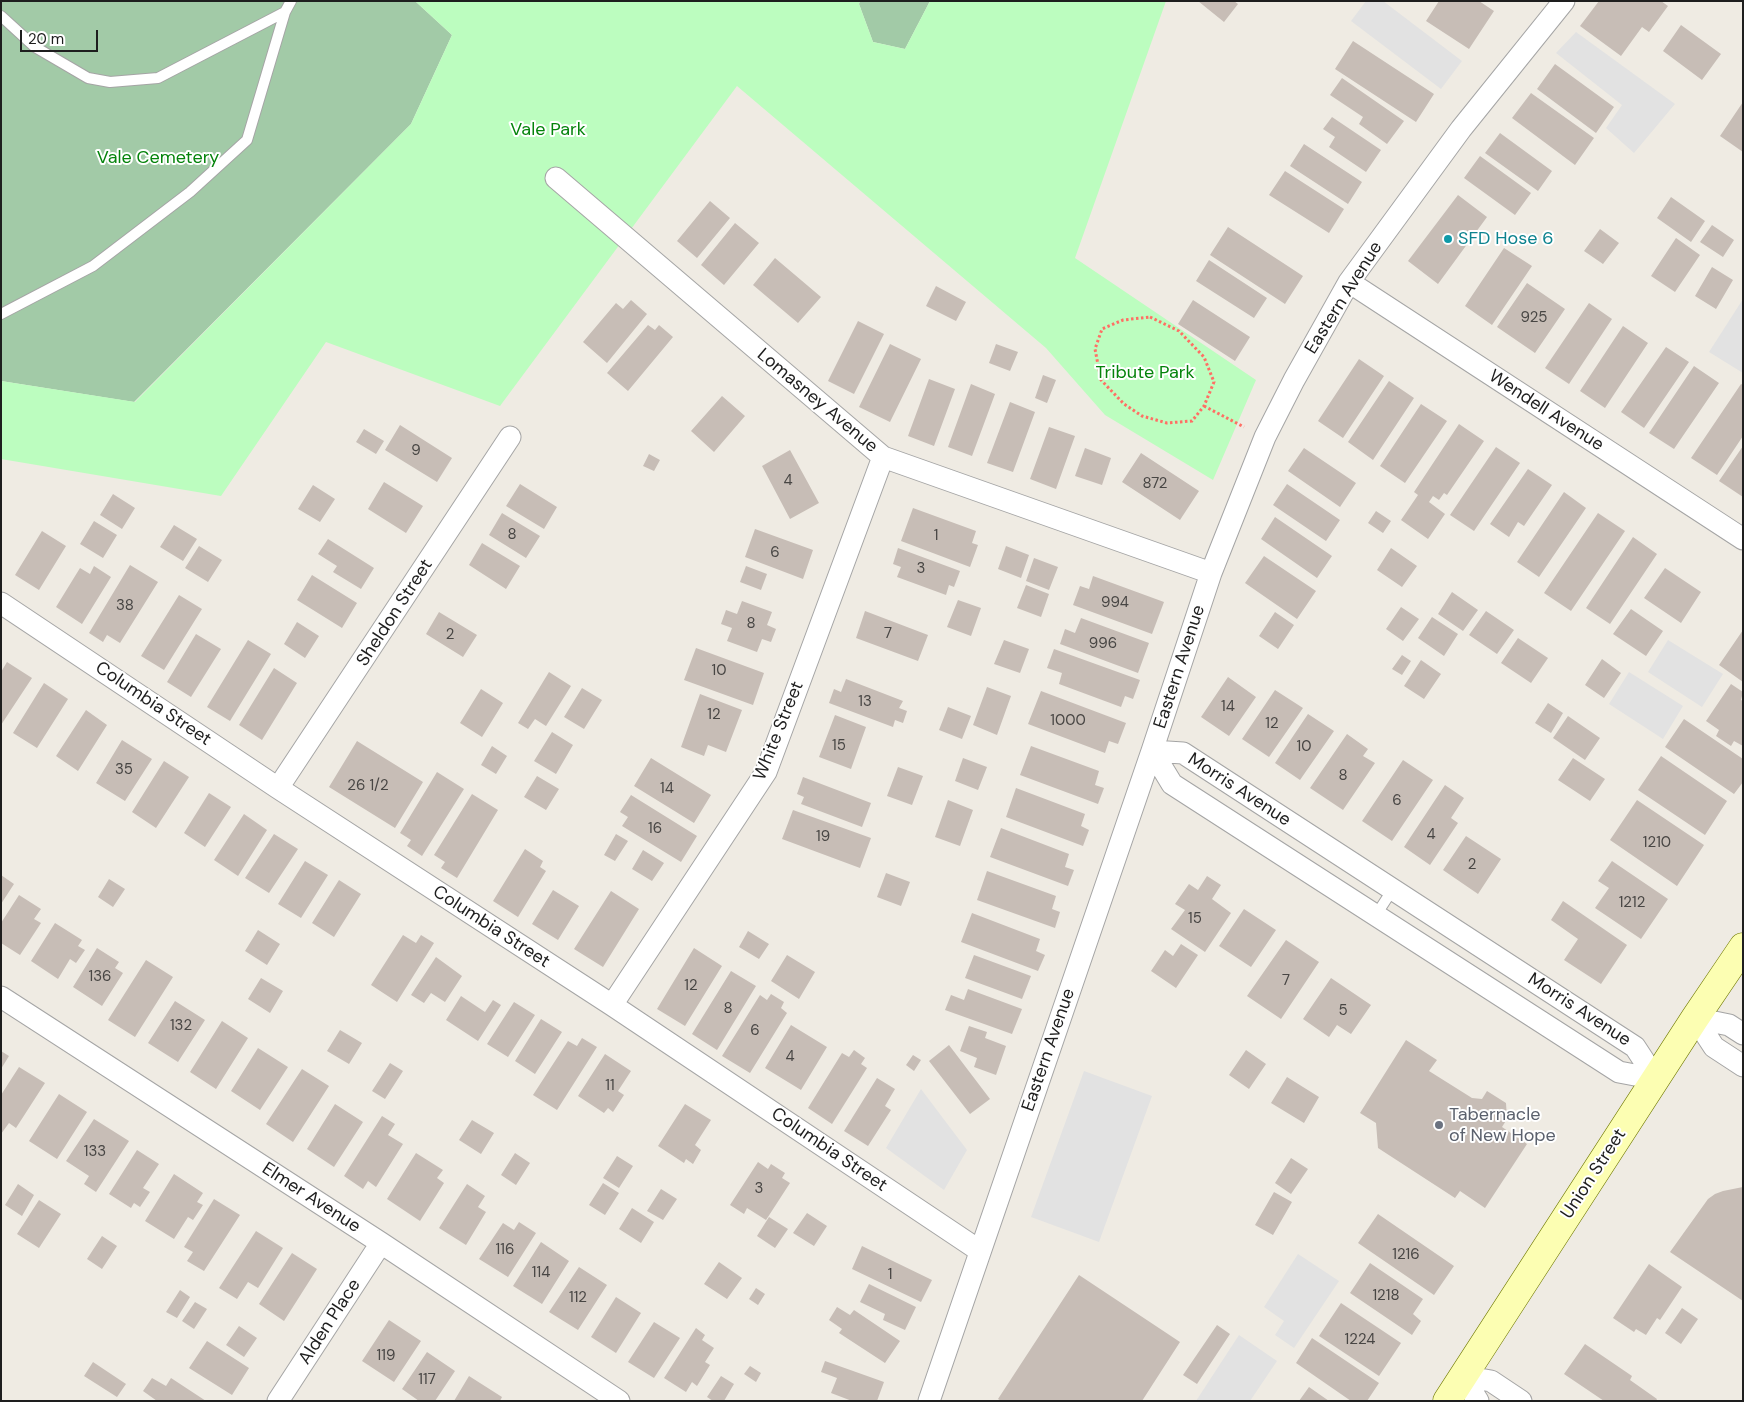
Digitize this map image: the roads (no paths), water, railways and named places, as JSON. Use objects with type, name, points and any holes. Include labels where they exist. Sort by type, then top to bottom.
[{"type":"main road","name":"Union Street","points":[[1446,1401],[1694,1018],[1743,947]]},
{"type":"street","name":"Eastern Avenue","points":[[929,1401],[1152,751],[1211,573],[1265,437],[1294,380],[1350,282],[1461,129],[1564,1]]},
{"type":"street","name":"Lomasney Avenue","points":[[556,178],[882,457],[1211,573]]},
{"type":"street","name":"Wendell Avenue","points":[[1350,282],[1743,539]]},
{"type":"street","name":"Sheldon Street","points":[[278,788],[510,437]]},
{"type":"street","name":"White Street","points":[[612,1005],[766,772],[882,457]]},
{"type":"street","name":"Columbia Street","points":[[1,603],[278,788],[612,1005],[980,1252]]},
{"type":"street","name":"Morris Avenue","points":[[1152,751],[1184,753],[1637,1048],[1656,1078]]},
{"type":"street","name":"Morris Avenue","points":[[1152,751],[1172,784],[1621,1074],[1656,1078]]},
{"type":"street","name":"Elmer Avenue","points":[[1,997],[381,1243],[620,1401]]},
{"type":"street","points":[[1694,1018],[1728,1025],[1743,1034]]},
{"type":"street","points":[[1694,1018],[1714,1047],[1743,1066]]},
{"type":"street","name":"Alden Place","points":[[278,1401],[381,1243]]},
{"type":"street","points":[[1462,1376],[1478,1401]]},
{"type":"street","points":[[1462,1376],[1491,1381],[1521,1401]]},
{"type":"lane","points":[[1,314],[93,266],[190,192],[247,140],[285,12],[290,1]]},
{"type":"lane","points":[[1,16],[35,46],[88,78],[110,82],[158,78],[285,12]]},
{"type":"lane","points":[[1376,916],[1393,889]]},
{"type":"place","name":"SFD Hose 6","points":[[1448,239]]},
{"type":"place","name":"Tabernacle of New Hope","points":[[1439,1125]]},
{"type":"park label","name":"Vale Park","points":[[548,130]]},
{"type":"park label","name":"Vale Cemetery","points":[[158,158]]},
{"type":"park label","name":"Tribute Park","points":[[1145,373]]}]
